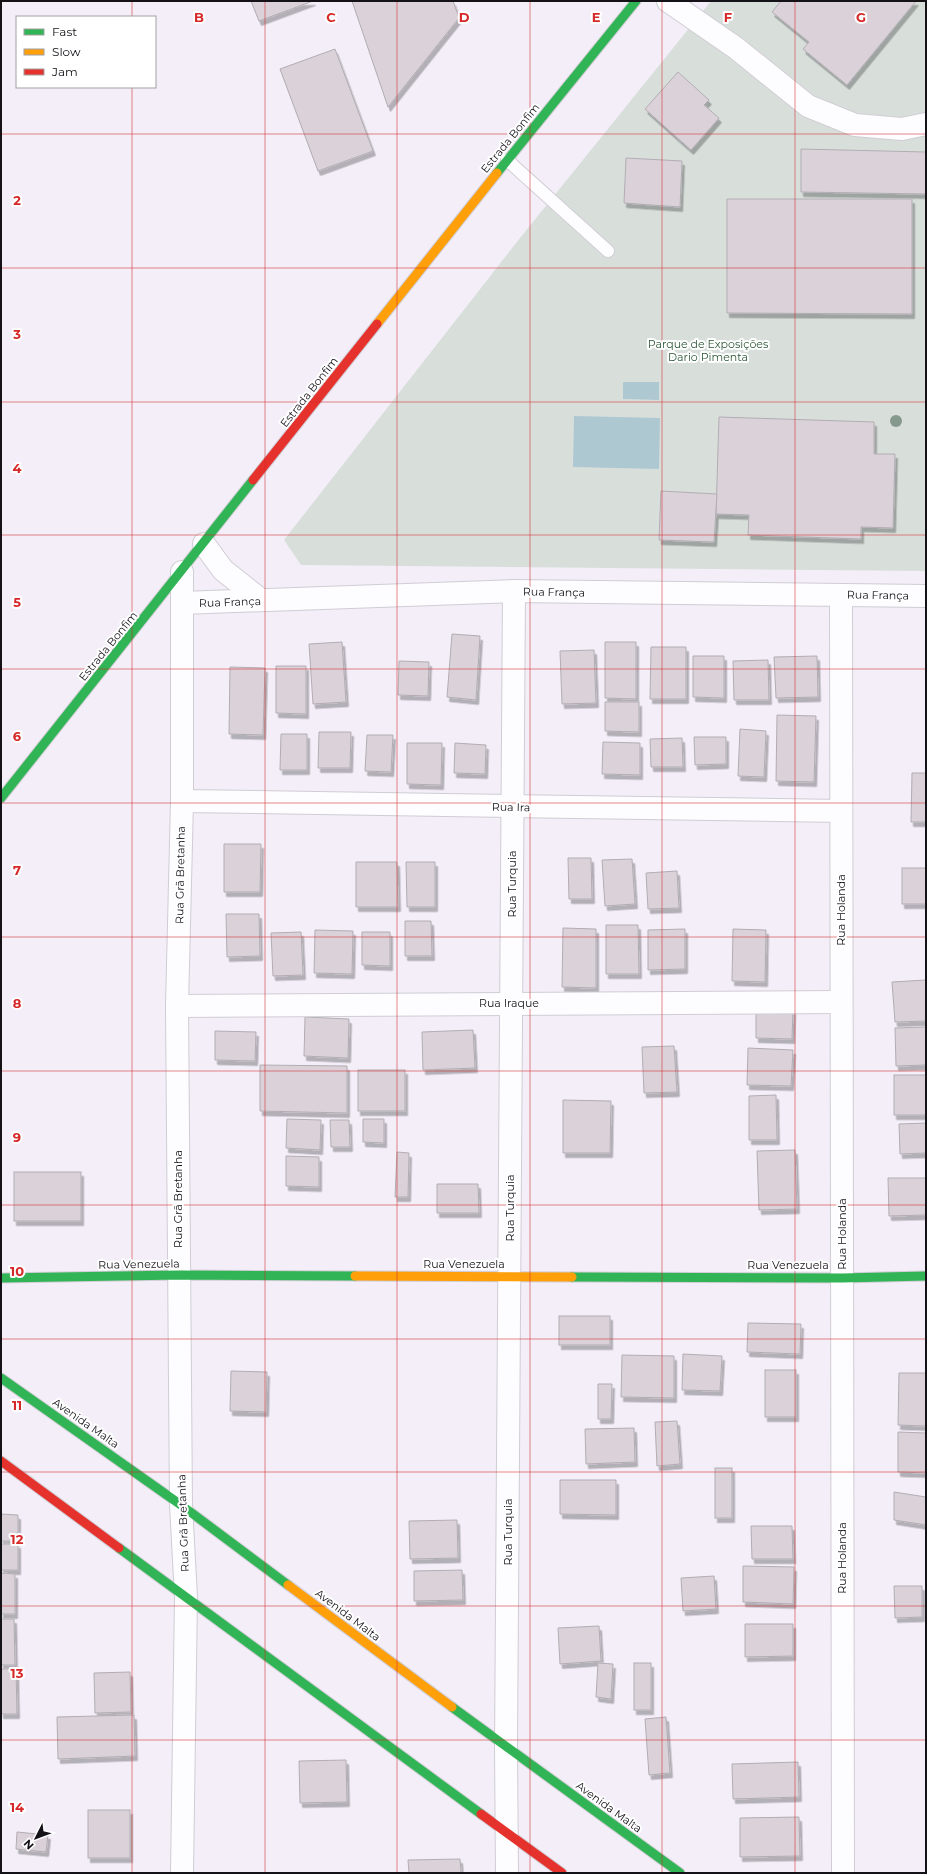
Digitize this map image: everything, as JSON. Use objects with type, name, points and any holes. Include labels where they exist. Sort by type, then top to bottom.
[{"type":"street","name":"Estrada Bonfim","points":[[1,798],[182,572],[507,160],[636,1]]},
{"type":"street","points":[[668,1],[736,48],[808,106],[855,125],[902,129],[926,124]]},
{"type":"street","points":[[204,544],[223,570],[261,600]]},
{"type":"street","name":"Rua Grã Bretanha","points":[[182,572],[182,801],[177,1006],[181,1505],[186,1597],[182,1873]]},
{"type":"street","name":"Rua França","points":[[182,604],[514,591],[926,596]]},
{"type":"street","name":"Rua Turquia","points":[[506,1873],[514,591]]},
{"type":"street","name":"Rua Holanda","points":[[841,595],[843,1873]]},
{"type":"street","name":"Rua Ira","points":[[182,801],[841,811]]},
{"type":"street","name":"Rua Iraque","points":[[177,1006],[842,1002]]},
{"type":"street","name":"Rua Venezuela","points":[[1,1278],[178,1275],[842,1278],[926,1276]]},
{"type":"street","name":"Avenida Malta","points":[[1,1378],[181,1505],[506,1748],[680,1873]]},
{"type":"street","points":[[1,1461],[562,1873]]},
{"type":"lane","points":[[507,160],[608,251]]},
{"type":"green space","name":"Parque de Exposições Dario Pimenta","points":[[711,1],[926,1],[926,571],[301,565],[284,540],[520,238]]},
{"type":"water","points":[[623,382],[659,382],[659,400],[623,399]]},
{"type":"water","points":[[574,416],[660,418],[659,469],[573,467]]},
{"type":"building","points":[[251,1],[313,1],[259,21]]},
{"type":"building","points":[[352,1],[453,1],[459,18],[388,107]]},
{"type":"building","points":[[781,1],[916,1],[847,85],[803,49],[809,42],[772,12]]},
{"type":"building","points":[[335,49],[373,151],[318,171],[280,69]]},
{"type":"building","points":[[678,72],[709,100],[704,105],[719,118],[691,150],[645,109]]},
{"type":"building","points":[[801,149],[926,152],[926,194],[801,192]]},
{"type":"building","points":[[626,158],[682,161],[680,207],[624,203]]},
{"type":"building","points":[[727,199],[912,199],[912,314],[727,313]]},
{"type":"building","points":[[719,417],[874,422],[874,454],[895,454],[893,528],[861,527],[861,539],[748,535],[749,515],[716,514]]},
{"type":"building","points":[[661,491],[717,494],[714,542],[659,540]]},
{"type":"building","points":[[452,634],[480,636],[476,700],[447,697]]},
{"type":"building","points":[[342,642],[346,702],[313,704],[309,644]]},
{"type":"building","points":[[605,642],[636,642],[636,699],[605,698]]},
{"type":"building","points":[[651,647],[686,647],[686,699],[650,699]]},
{"type":"building","points":[[594,650],[596,703],[562,704],[560,651]]},
{"type":"building","points":[[693,656],[724,656],[724,698],[693,697]]},
{"type":"building","points":[[817,656],[818,697],[776,698],[774,657]]},
{"type":"building","points":[[768,660],[769,700],[734,700],[733,661]]},
{"type":"building","points":[[399,661],[429,662],[428,696],[398,695]]},
{"type":"building","points":[[276,666],[306,666],[306,714],[276,713]]},
{"type":"building","points":[[230,667],[265,668],[263,735],[229,734]]},
{"type":"building","points":[[605,702],[639,702],[639,732],[605,731]]},
{"type":"building","points":[[777,715],[816,716],[814,782],[776,781]]},
{"type":"building","points":[[740,729],[766,731],[764,777],[738,776]]},
{"type":"building","points":[[319,732],[351,732],[350,768],[318,768]]},
{"type":"building","points":[[281,734],[307,734],[307,770],[280,770]]},
{"type":"building","points":[[367,735],[393,735],[391,772],[365,771]]},
{"type":"building","points":[[694,737],[726,737],[726,764],[695,765]]},
{"type":"building","points":[[682,738],[683,767],[651,767],[650,739]]},
{"type":"building","points":[[603,742],[640,743],[640,775],[602,774]]},
{"type":"building","points":[[407,743],[442,743],[441,785],[407,784]]},
{"type":"building","points":[[455,743],[486,745],[485,774],[454,773]]},
{"type":"building","points":[[912,773],[926,773],[926,822],[911,822]]},
{"type":"building","points":[[224,844],[261,844],[260,892],[224,892]]},
{"type":"building","points":[[568,858],[591,858],[592,899],[569,899]]},
{"type":"building","points":[[632,859],[635,904],[605,906],[602,860]]},
{"type":"building","points":[[356,862],[397,862],[398,907],[356,907]]},
{"type":"building","points":[[406,862],[435,862],[435,907],[407,907]]},
{"type":"building","points":[[902,868],[926,868],[926,904],[902,904]]},
{"type":"building","points":[[677,871],[679,908],[648,909],[646,873]]},
{"type":"building","points":[[226,914],[259,914],[260,956],[227,957]]},
{"type":"building","points":[[405,921],[431,921],[432,956],[405,956]]},
{"type":"building","points":[[606,925],[638,925],[639,974],[606,974]]},
{"type":"building","points":[[563,928],[596,929],[596,988],[562,987]]},
{"type":"building","points":[[685,929],[685,969],[648,970],[648,930]]},
{"type":"building","points":[[733,929],[766,930],[765,982],[732,981]]},
{"type":"building","points":[[315,930],[353,931],[352,974],[314,973]]},
{"type":"building","points":[[301,932],[303,975],[273,976],[271,933]]},
{"type":"building","points":[[362,932],[390,932],[390,966],[362,965]]},
{"type":"building","points":[[926,980],[926,1021],[895,1022],[892,982]]},
{"type":"building","points":[[756,1009],[793,1010],[792,1039],[756,1038]]},
{"type":"building","points":[[305,1017],[349,1019],[348,1058],[304,1056]]},
{"type":"building","points":[[926,1027],[926,1065],[896,1066],[895,1028]]},
{"type":"building","points":[[473,1030],[475,1068],[423,1070],[422,1032]]},
{"type":"building","points":[[215,1031],[256,1032],[255,1061],[215,1060]]},
{"type":"building","points":[[674,1046],[677,1092],[644,1093],[642,1047]]},
{"type":"building","points":[[748,1048],[793,1050],[791,1086],[747,1085]]},
{"type":"building","points":[[260,1065],[347,1066],[347,1113],[260,1111]]},
{"type":"building","points":[[358,1070],[405,1070],[405,1111],[358,1111]]},
{"type":"building","points":[[894,1075],[926,1075],[926,1115],[894,1115]]},
{"type":"building","points":[[776,1095],[777,1140],[749,1140],[749,1096]]},
{"type":"building","points":[[563,1100],[611,1101],[610,1153],[563,1153]]},
{"type":"building","points":[[287,1119],[321,1120],[320,1150],[286,1148]]},
{"type":"building","points":[[363,1119],[384,1119],[384,1143],[363,1142]]},
{"type":"building","points":[[330,1120],[349,1120],[350,1147],[331,1147]]},
{"type":"building","points":[[926,1123],[926,1153],[900,1154],[899,1124]]},
{"type":"building","points":[[795,1150],[797,1209],[759,1210],[757,1151]]},
{"type":"building","points":[[397,1152],[409,1153],[408,1197],[395,1197]]},
{"type":"building","points":[[286,1156],[319,1157],[319,1187],[286,1186]]},
{"type":"building","points":[[14,1172],[81,1172],[81,1221],[14,1221]]},
{"type":"building","points":[[888,1178],[926,1178],[926,1215],[889,1216]]},
{"type":"building","points":[[437,1184],[478,1184],[479,1213],[437,1213]]},
{"type":"building","points":[[559,1316],[610,1316],[610,1345],[559,1345]]},
{"type":"building","points":[[748,1323],[801,1324],[800,1354],[747,1352]]},
{"type":"building","points":[[683,1354],[722,1356],[720,1391],[682,1390]]},
{"type":"building","points":[[622,1355],[674,1356],[674,1398],[621,1397]]},
{"type":"building","points":[[765,1370],[796,1370],[796,1417],[765,1417]]},
{"type":"building","points":[[231,1371],[267,1372],[266,1412],[230,1411]]},
{"type":"building","points":[[899,1373],[926,1373],[926,1426],[898,1425]]},
{"type":"building","points":[[598,1384],[612,1384],[611,1419],[598,1419]]},
{"type":"building","points":[[677,1421],[680,1464],[657,1466],[655,1422]]},
{"type":"building","points":[[634,1428],[635,1462],[586,1464],[585,1429]]},
{"type":"building","points":[[898,1432],[926,1433],[926,1473],[898,1472]]},
{"type":"building","points":[[715,1468],[732,1468],[732,1518],[715,1518]]},
{"type":"building","points":[[560,1480],[616,1480],[616,1515],[560,1514]]},
{"type":"building","points":[[894,1492],[926,1497],[926,1525],[894,1520]]},
{"type":"building","points":[[1,1514],[18,1515],[18,1541],[1,1541]]},
{"type":"building","points":[[457,1520],[458,1558],[410,1559],[409,1521]]},
{"type":"building","points":[[751,1526],[792,1526],[793,1559],[752,1559]]},
{"type":"building","points":[[1,1544],[18,1544],[18,1570],[1,1570]]},
{"type":"building","points":[[743,1566],[794,1567],[793,1604],[743,1602]]},
{"type":"building","points":[[462,1570],[463,1600],[414,1601],[414,1571]]},
{"type":"building","points":[[1,1573],[15,1574],[15,1614],[1,1614]]},
{"type":"building","points":[[714,1576],[716,1609],[683,1611],[681,1578]]},
{"type":"building","points":[[894,1586],[922,1586],[922,1617],[895,1618]]},
{"type":"building","points":[[1,1619],[14,1619],[15,1665],[1,1665]]},
{"type":"building","points":[[745,1624],[793,1624],[793,1656],[745,1657]]},
{"type":"building","points":[[599,1626],[601,1661],[560,1664],[558,1628]]},
{"type":"building","points":[[598,1663],[613,1664],[611,1699],[596,1697]]},
{"type":"building","points":[[634,1663],[651,1663],[651,1710],[634,1710]]},
{"type":"building","points":[[1,1669],[16,1669],[17,1714],[1,1714]]},
{"type":"building","points":[[130,1672],[131,1712],[95,1713],[94,1673]]},
{"type":"building","points":[[134,1715],[135,1756],[58,1759],[57,1717]]},
{"type":"building","points":[[666,1717],[670,1773],[649,1775],[645,1719]]},
{"type":"building","points":[[346,1760],[347,1802],[300,1803],[299,1761]]},
{"type":"building","points":[[798,1762],[799,1797],[733,1799],[732,1764]]},
{"type":"building","points":[[88,1810],[130,1810],[130,1858],[88,1858]]},
{"type":"building","points":[[799,1817],[800,1856],[740,1857],[740,1818]]},
{"type":"building","points":[[17,1832],[48,1835],[46,1852],[16,1849]]},
{"type":"building","points":[[460,1859],[461,1873],[409,1873],[408,1860]]},
{"type":"traffic: fast","points":[[497,173],[636,1]]},
{"type":"traffic: fast","points":[[1,798],[253,480]]},
{"type":"traffic: fast","points":[[1,1278],[178,1275],[355,1276]]},
{"type":"traffic: fast","points":[[572,1277],[842,1278],[926,1276]]},
{"type":"traffic: fast","points":[[1,1378],[181,1505],[288,1585]]},
{"type":"traffic: fast","points":[[119,1548],[481,1814]]},
{"type":"traffic: fast","points":[[452,1707],[680,1873]]},
{"type":"traffic: slow","points":[[377,324],[497,173]]},
{"type":"traffic: slow","points":[[355,1276],[572,1277]]},
{"type":"traffic: slow","points":[[288,1585],[452,1707]]},
{"type":"traffic: jam","points":[[253,480],[377,324]]},
{"type":"traffic: jam","points":[[1,1461],[119,1548]]},
{"type":"traffic: jam","points":[[481,1814],[562,1873]]}]
